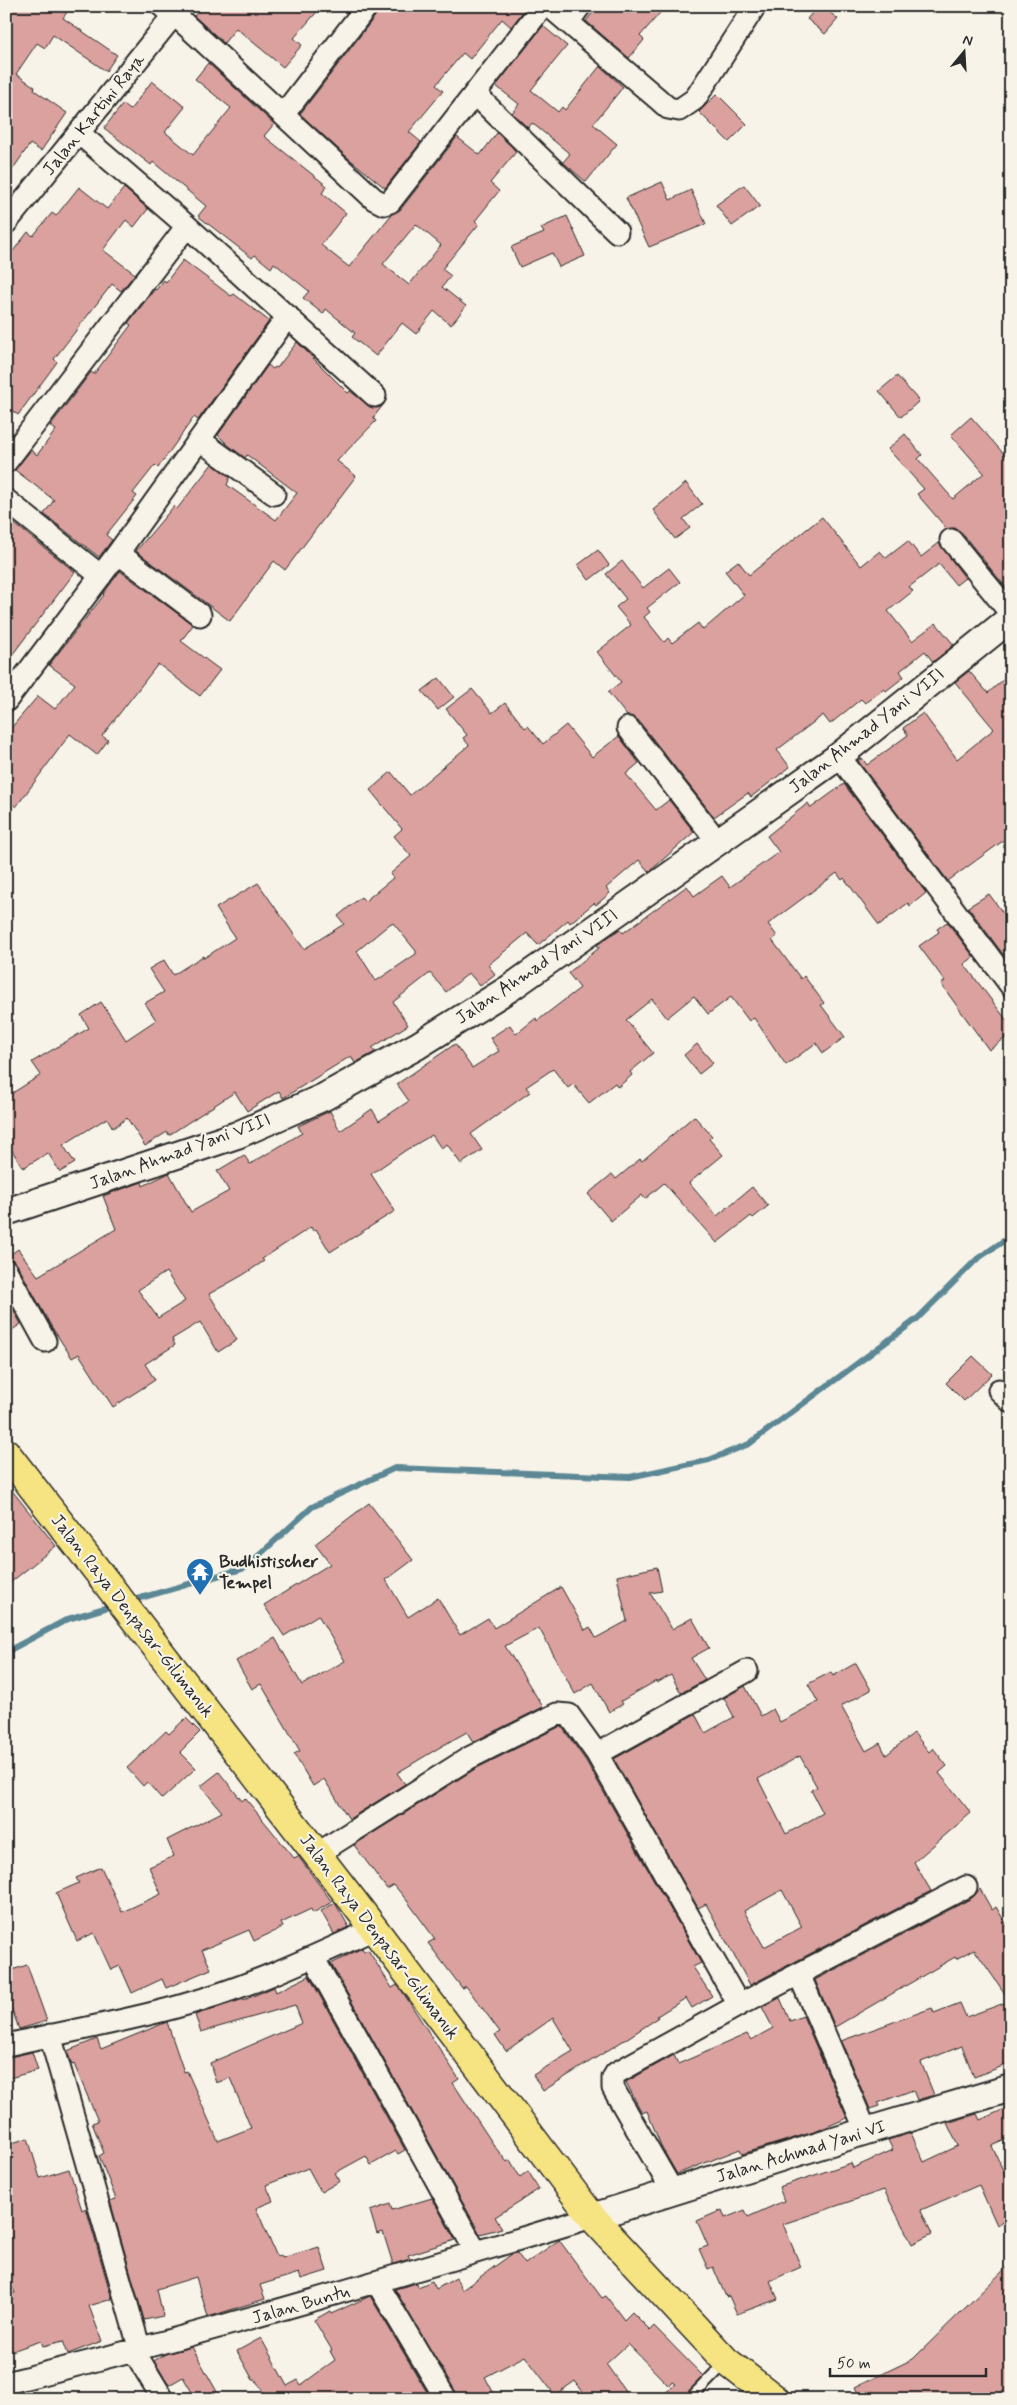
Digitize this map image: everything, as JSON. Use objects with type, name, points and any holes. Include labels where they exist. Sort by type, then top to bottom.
[{"type":"highway","name":"Jalan Raya Denpasar-Gilimanuk","points":[[6,1453],[374,1928],[592,2217],[726,2361],[775,2399]]},
{"type":"street","points":[[283,115],[367,6]]},
{"type":"street","points":[[173,9],[283,115],[374,199],[384,204],[390,202],[544,6]]},
{"type":"street","points":[[549,6],[574,14],[658,99],[668,108],[679,110],[695,99],[755,6]]},
{"type":"street","name":"Jalan Kartini Raya","points":[[7,221],[80,134],[173,9]]},
{"type":"street","points":[[475,94],[617,232]]},
{"type":"street","points":[[80,134],[187,226],[375,396]]},
{"type":"street","points":[[9,452],[187,226]]},
{"type":"street","points":[[6,701],[118,554],[288,316]]},
{"type":"street","points":[[201,440],[274,494]]},
{"type":"street","points":[[6,500],[100,576]]},
{"type":"street","points":[[951,540],[1011,616]]},
{"type":"street","points":[[118,554],[200,615]]},
{"type":"street","name":"Jalan Ahmad Yani VIII","points":[[6,1212],[237,1135],[324,1097],[417,1046],[510,988],[838,756],[1011,616]]},
{"type":"street","points":[[628,728],[718,842]]},
{"type":"street","points":[[838,756],[1011,986]]},
{"type":"street","points":[[6,1270],[45,1341]]},
{"type":"street","points":[[597,1754],[747,1671]]},
{"type":"street","points":[[317,1854],[469,1758],[557,1714],[564,1714],[573,1719],[597,1754],[739,2005]]},
{"type":"street","points":[[673,2192],[613,2088],[613,2078],[616,2073],[739,2005],[966,1887]]},
{"type":"street","points":[[6,2045],[181,2006],[244,1986],[313,1957],[374,1928]]},
{"type":"street","points":[[313,1957],[476,2252]]},
{"type":"street","points":[[798,1974],[866,2131]]},
{"type":"street","points":[[50,2035],[137,2350],[163,2399]]},
{"type":"street","name":"Jalan Achmad Yani VI","points":[[592,2217],[866,2131],[1011,2088]]},
{"type":"street","name":"Jalan Buntu","points":[[6,2383],[137,2350],[377,2283],[592,2217]]},
{"type":"street","points":[[377,2283],[446,2399]]},
{"type":"street","points":[[6,2393],[9,2399]]},
{"type":"lane","points":[[690,2399],[726,2361]]},
{"type":"building","points":[[6,6],[71,6],[63,18],[117,55],[106,71],[53,35],[45,48],[37,43],[16,74],[35,87],[34,90],[67,113],[41,151],[30,144],[6,179]]},
{"type":"building","points":[[203,6],[322,6],[294,38],[302,45],[283,67],[236,28],[224,43],[194,16]]},
{"type":"building","points":[[383,6],[519,6],[524,10],[511,27],[502,19],[470,59],[463,53],[436,85],[443,91],[409,132],[421,142],[385,188],[347,157],[300,114]]},
{"type":"building","points":[[598,6],[666,6],[640,36],[644,40],[629,58],[586,21]]},
{"type":"building","points":[[818,6],[822,6],[838,19],[825,34],[807,19]]},
{"type":"building","points":[[543,26],[567,46],[531,90],[558,112],[562,107],[565,110],[600,66],[623,87],[593,124],[617,144],[586,182],[563,162],[570,154],[532,123],[528,128],[512,113],[519,104],[496,86]]},
{"type":"building","points":[[208,63],[274,124],[264,136],[327,186],[322,193],[346,213],[321,245],[349,267],[392,214],[400,210],[457,137],[480,155],[497,133],[512,147],[516,152],[490,183],[499,191],[475,221],[479,224],[442,269],[451,276],[442,287],[466,306],[451,325],[434,311],[416,334],[402,323],[376,356],[352,337],[355,333],[326,309],[323,314],[303,298],[309,291],[274,263],[271,268],[255,255],[252,258],[198,216],[206,206],[153,162],[151,165],[104,128],[123,104],[130,110],[152,81],[185,107],[165,132],[193,155],[231,108],[195,79]],"holes":[[[416,224],[441,245],[409,285],[383,264]]]},
{"type":"building","points":[[717,94],[747,124],[729,142],[699,112]]},
{"type":"building","points":[[662,182],[670,200],[691,190],[706,224],[649,247],[626,198]]},
{"type":"building","points":[[744,185],[760,206],[732,226],[716,205]]},
{"type":"building","points":[[79,187],[107,209],[124,188],[148,209],[134,227],[126,220],[103,250],[135,274],[121,291],[112,284],[54,359],[57,362],[18,415],[6,406],[6,260],[28,232],[33,236],[52,213],[56,216]]},
{"type":"building","points":[[567,216],[585,256],[559,267],[552,253],[520,267],[511,247],[544,233],[541,228]]},
{"type":"building","points":[[183,260],[231,296],[234,294],[269,321],[198,420],[194,417],[158,468],[155,465],[133,493],[137,496],[106,535],[112,540],[99,557],[44,514],[54,500],[15,470],[31,450],[37,455],[56,430],[50,426],[91,372],[94,374],[131,325],[128,323],[155,289],[164,280],[166,282]]},
{"type":"building","points":[[297,342],[348,393],[350,391],[372,408],[383,405],[373,418],[376,421],[337,461],[356,476],[285,570],[274,561],[230,621],[136,551],[174,506],[177,509],[212,464],[230,477],[227,485],[276,520],[297,493],[247,455],[245,458],[218,435],[268,365],[273,369],[277,368]]},
{"type":"building","points":[[897,376],[919,401],[901,417],[879,391]]},
{"type":"building","points":[[971,417],[1011,462],[1011,594],[961,532],[955,528],[947,529],[917,494],[924,489],[888,449],[905,434],[922,455],[918,459],[953,499],[984,473],[951,435]]},
{"type":"building","points":[[686,483],[702,504],[683,519],[690,528],[675,539],[653,510]]},
{"type":"building","points":[[6,517],[75,572],[6,663]]},
{"type":"building","points":[[822,517],[861,566],[880,551],[886,558],[908,541],[921,557],[939,543],[965,578],[956,585],[939,564],[909,587],[913,591],[888,611],[912,641],[936,623],[954,645],[933,662],[925,651],[900,671],[904,677],[886,691],[884,689],[865,703],[861,699],[830,724],[823,715],[777,750],[790,767],[751,797],[748,793],[714,817],[638,720],[627,716],[608,692],[621,682],[597,652],[631,625],[616,607],[626,599],[606,574],[622,561],[643,588],[669,568],[680,582],[647,608],[650,612],[644,617],[664,642],[668,638],[672,643],[698,623],[703,630],[744,595],[725,571],[738,561],[749,575]]},
{"type":"building","points":[[598,550],[609,565],[589,580],[578,565]]},
{"type":"building","points":[[120,571],[193,625],[181,641],[220,670],[200,696],[158,664],[102,736],[108,740],[97,755],[70,734],[16,807],[6,799],[6,734],[38,696],[55,709],[75,684],[49,665],[104,595]]},
{"type":"building","points":[[969,671],[988,693],[1011,673],[1011,835],[948,881],[858,761],[862,758],[867,765],[908,735],[903,728],[923,713],[957,759],[994,729],[955,682]]},
{"type":"building","points":[[439,678],[454,697],[438,710],[422,691]]},
{"type":"building","points":[[472,689],[492,713],[505,703],[525,728],[528,726],[543,744],[566,725],[592,757],[619,736],[639,763],[626,774],[656,810],[669,800],[694,832],[649,872],[639,860],[606,888],[610,893],[596,905],[594,903],[570,923],[568,920],[538,945],[527,933],[488,965],[495,974],[480,986],[469,973],[446,992],[430,973],[393,1002],[408,1025],[372,1048],[375,1052],[355,1063],[351,1056],[283,1098],[279,1091],[247,1111],[235,1092],[169,1135],[167,1132],[145,1146],[127,1118],[113,1128],[107,1118],[63,1145],[75,1163],[60,1172],[48,1153],[23,1168],[6,1141],[6,1097],[41,1075],[32,1062],[89,1028],[81,1015],[101,1002],[126,1040],[156,1020],[145,1003],[164,992],[149,969],[164,960],[173,975],[235,938],[216,908],[258,883],[304,949],[344,924],[338,916],[361,897],[365,901],[393,878],[390,874],[411,856],[394,836],[402,829],[370,790],[391,772],[410,795],[469,745],[463,738],[467,735],[446,709]],"holes":[[[391,923],[394,924],[416,951],[416,954],[376,981],[357,951]]]},
{"type":"building","points":[[844,784],[926,893],[910,906],[908,903],[879,925],[844,878],[842,880],[837,873],[768,924],[777,936],[772,940],[801,979],[804,976],[824,1003],[821,1005],[845,1037],[823,1053],[816,1043],[786,1065],[754,1018],[749,1021],[731,997],[708,1014],[694,996],[667,1018],[652,999],[626,1020],[653,1053],[630,1072],[632,1075],[618,1087],[615,1083],[589,1103],[573,1084],[568,1088],[553,1069],[526,1087],[530,1092],[471,1134],[482,1150],[461,1164],[447,1144],[441,1148],[432,1135],[406,1150],[371,1174],[395,1211],[330,1252],[316,1229],[313,1231],[311,1227],[262,1259],[264,1261],[243,1275],[209,1294],[237,1340],[218,1352],[200,1322],[172,1339],[175,1345],[145,1364],[155,1380],[113,1407],[79,1354],[72,1358],[51,1326],[17,1264],[6,1258],[18,1249],[38,1276],[116,1229],[103,1196],[142,1182],[143,1186],[169,1173],[191,1212],[229,1191],[217,1171],[244,1155],[250,1164],[302,1133],[298,1126],[330,1111],[340,1131],[372,1109],[379,1121],[409,1101],[397,1084],[455,1044],[472,1068],[499,1051],[490,1038],[510,1025],[516,1034],[536,1018],[537,1021],[580,988],[568,973],[599,948],[597,945],[620,929],[623,933],[687,886],[694,896],[722,876],[730,887],[779,852],[767,836],[808,803],[811,808]],"holes":[[[166,1272],[185,1301],[158,1318],[138,1290]]]},
{"type":"building","points":[[989,894],[1011,924],[1011,965],[968,907]]},
{"type":"building","points":[[947,922],[974,957],[964,964],[1011,1026],[1011,1034],[989,1050],[941,984],[945,981],[919,946],[939,932],[937,929]]},
{"type":"building","points":[[697,1044],[713,1063],[699,1074],[684,1055]]},
{"type":"building","points":[[694,1116],[712,1136],[709,1139],[723,1155],[689,1183],[717,1216],[752,1187],[768,1206],[753,1218],[751,1216],[717,1243],[664,1183],[645,1199],[642,1195],[611,1221],[588,1194],[612,1174],[616,1179],[640,1159],[642,1161]]},
{"type":"building","points":[[6,1296],[21,1324],[6,1334]]},
{"type":"building","points":[[973,1356],[992,1374],[964,1401],[946,1383]]},
{"type":"building","points":[[6,1483],[56,1546],[6,1586]]},
{"type":"building","points":[[369,1503],[413,1560],[386,1580],[408,1617],[438,1598],[460,1635],[488,1618],[494,1628],[561,1587],[585,1630],[590,1627],[596,1638],[627,1621],[617,1576],[657,1567],[662,1591],[650,1593],[672,1629],[692,1618],[709,1648],[691,1658],[705,1680],[681,1693],[671,1675],[657,1683],[656,1681],[621,1701],[623,1704],[609,1712],[593,1683],[575,1694],[539,1628],[505,1646],[543,1707],[473,1742],[467,1732],[447,1743],[397,1773],[405,1784],[349,1819],[324,1779],[313,1786],[294,1754],[300,1751],[261,1684],[252,1689],[236,1661],[275,1638],[302,1685],[345,1661],[318,1615],[284,1636],[264,1605],[330,1564],[315,1544]]},
{"type":"building","points":[[856,1663],[871,1690],[841,1706],[866,1751],[880,1743],[886,1755],[914,1733],[929,1752],[933,1748],[947,1766],[939,1773],[971,1813],[914,1862],[931,1891],[750,1985],[706,1904],[698,1908],[614,1759],[695,1714],[705,1733],[734,1717],[724,1698],[745,1686],[761,1716],[773,1709],[780,1722],[818,1702],[808,1684],[831,1672],[833,1676]],"holes":[[[800,1756],[817,1787],[811,1790],[823,1813],[786,1834],[758,1779]],[[782,1890],[802,1927],[764,1947],[744,1911]]]},
{"type":"building","points":[[186,1718],[200,1732],[180,1752],[196,1768],[162,1799],[147,1782],[143,1786],[127,1768],[166,1731],[169,1734]]},
{"type":"building","points":[[562,1727],[586,1761],[701,1963],[693,1967],[712,1996],[692,2008],[686,1998],[626,2039],[543,2091],[533,2075],[573,2051],[553,2018],[506,2051],[495,2035],[500,2032],[466,1986],[462,1988],[428,1943],[435,1939],[408,1902],[394,1885],[387,1889],[354,1845],[475,1769]]},
{"type":"building","points":[[219,1772],[242,1801],[245,1798],[294,1858],[298,1856],[332,1902],[313,1913],[311,1909],[281,1923],[283,1927],[254,1941],[249,1930],[202,1950],[211,1969],[166,1988],[162,1979],[132,1993],[120,1966],[111,1970],[94,1933],[77,1941],[56,1893],[79,1883],[76,1878],[101,1867],[122,1912],[161,1894],[149,1867],[174,1856],[167,1840],[222,1812],[201,1786]]},
{"type":"building","points":[[980,1889],[992,1910],[996,1907],[1011,1932],[1011,2063],[974,2077],[962,2046],[921,2062],[934,2095],[917,2100],[913,2090],[878,2103],[879,2106],[870,2109],[841,2041],[932,2008],[934,2013],[960,2003],[966,2017],[1010,2001],[974,1949],[956,1959],[955,1957],[835,2027],[815,1980],[972,1898]]},
{"type":"building","points":[[335,1903],[349,1927],[334,1934],[321,1911]]},
{"type":"building","points":[[362,1948],[364,1952],[368,1950],[392,1988],[397,1985],[402,1991],[459,2079],[453,2083],[495,2147],[507,2162],[510,2160],[520,2177],[528,2171],[539,2189],[495,2217],[502,2228],[480,2234],[331,1964]]},
{"type":"building","points":[[27,1965],[47,2021],[19,2029],[6,1993],[6,1972]]},
{"type":"building","points":[[309,1976],[405,2150],[398,2154],[396,2151],[371,2165],[366,2156],[335,2173],[340,2181],[321,2192],[308,2168],[266,2185],[273,2201],[256,2208],[277,2257],[281,2255],[282,2258],[319,2247],[327,2271],[301,2279],[299,2273],[260,2285],[265,2299],[208,2317],[196,2277],[157,2289],[163,2316],[144,2320],[110,2201],[116,2199],[99,2156],[104,2153],[92,2123],[98,2121],[67,2051],[97,2039],[101,2049],[167,2022],[184,2072],[187,2071],[218,2141],[251,2128],[230,2078],[216,2083],[210,2063],[302,2023],[295,2005],[201,2032],[195,2015],[244,2000],[274,1987],[276,1992]]},
{"type":"building","points":[[780,1998],[790,2021],[803,2016],[847,2118],[817,2131],[742,2154],[740,2149],[677,2174],[662,2148],[647,2111],[642,2113],[626,2082],[674,2055],[678,2064],[747,2034],[751,2040],[773,2028],[762,2007]]},
{"type":"building","points":[[32,2052],[38,2070],[6,2079],[6,2058]]},
{"type":"building","points":[[1011,2106],[1011,2137],[992,2146],[1011,2188],[1011,2218],[997,2225],[979,2185],[921,2210],[932,2234],[912,2244],[884,2190],[783,2224],[801,2267],[770,2281],[778,2299],[737,2314],[729,2296],[726,2297],[713,2267],[708,2269],[699,2249],[708,2246],[697,2221],[722,2210],[725,2218],[745,2210],[748,2217],[784,2201],[779,2187],[851,2163],[853,2168],[893,2150],[888,2140],[911,2133],[924,2162],[958,2146],[947,2123],[977,2114],[980,2120]]},
{"type":"building","points":[[28,2138],[40,2178],[69,2169],[82,2210],[86,2208],[112,2299],[89,2306],[102,2341],[68,2354],[63,2341],[43,2346],[41,2341],[6,2353],[6,2295],[15,2293],[6,2273],[6,2145]]},
{"type":"building","points":[[432,2198],[455,2240],[408,2255],[410,2259],[393,2264],[383,2232],[377,2234],[370,2211],[390,2204],[392,2210]]},
{"type":"building","points":[[559,2240],[602,2298],[606,2296],[624,2320],[632,2312],[650,2330],[654,2326],[703,2376],[682,2399],[659,2399],[675,2384],[672,2382],[669,2386],[628,2344],[606,2364],[631,2399],[588,2399],[575,2381],[555,2395],[525,2356],[485,2377],[497,2399],[458,2399],[395,2289],[417,2283],[418,2287],[432,2281],[436,2289],[456,2278],[462,2290],[512,2254],[517,2253],[525,2264]]},
{"type":"building","points":[[1011,2263],[1011,2399],[861,2399],[855,2387],[913,2359]]},
{"type":"building","points":[[370,2296],[431,2399],[263,2399],[266,2397],[255,2379],[253,2380],[237,2351],[261,2338],[287,2386],[298,2380],[301,2385],[335,2360],[330,2351],[332,2350],[314,2320],[330,2311],[331,2314]]},
{"type":"building","points":[[192,2347],[221,2399],[196,2399],[183,2377],[169,2385],[154,2361],[165,2354]]},
{"type":"waterway","points":[[130,1601],[245,1568],[312,1507],[395,1468],[630,1477],[709,1460],[749,1444],[917,1319],[977,1259],[1011,1236]]},
{"type":"waterway","points":[[6,1652],[68,1619],[115,1605]]},
{"type":"place","name":"Budhistischer Tempel","points":[[200,1596]]}]
